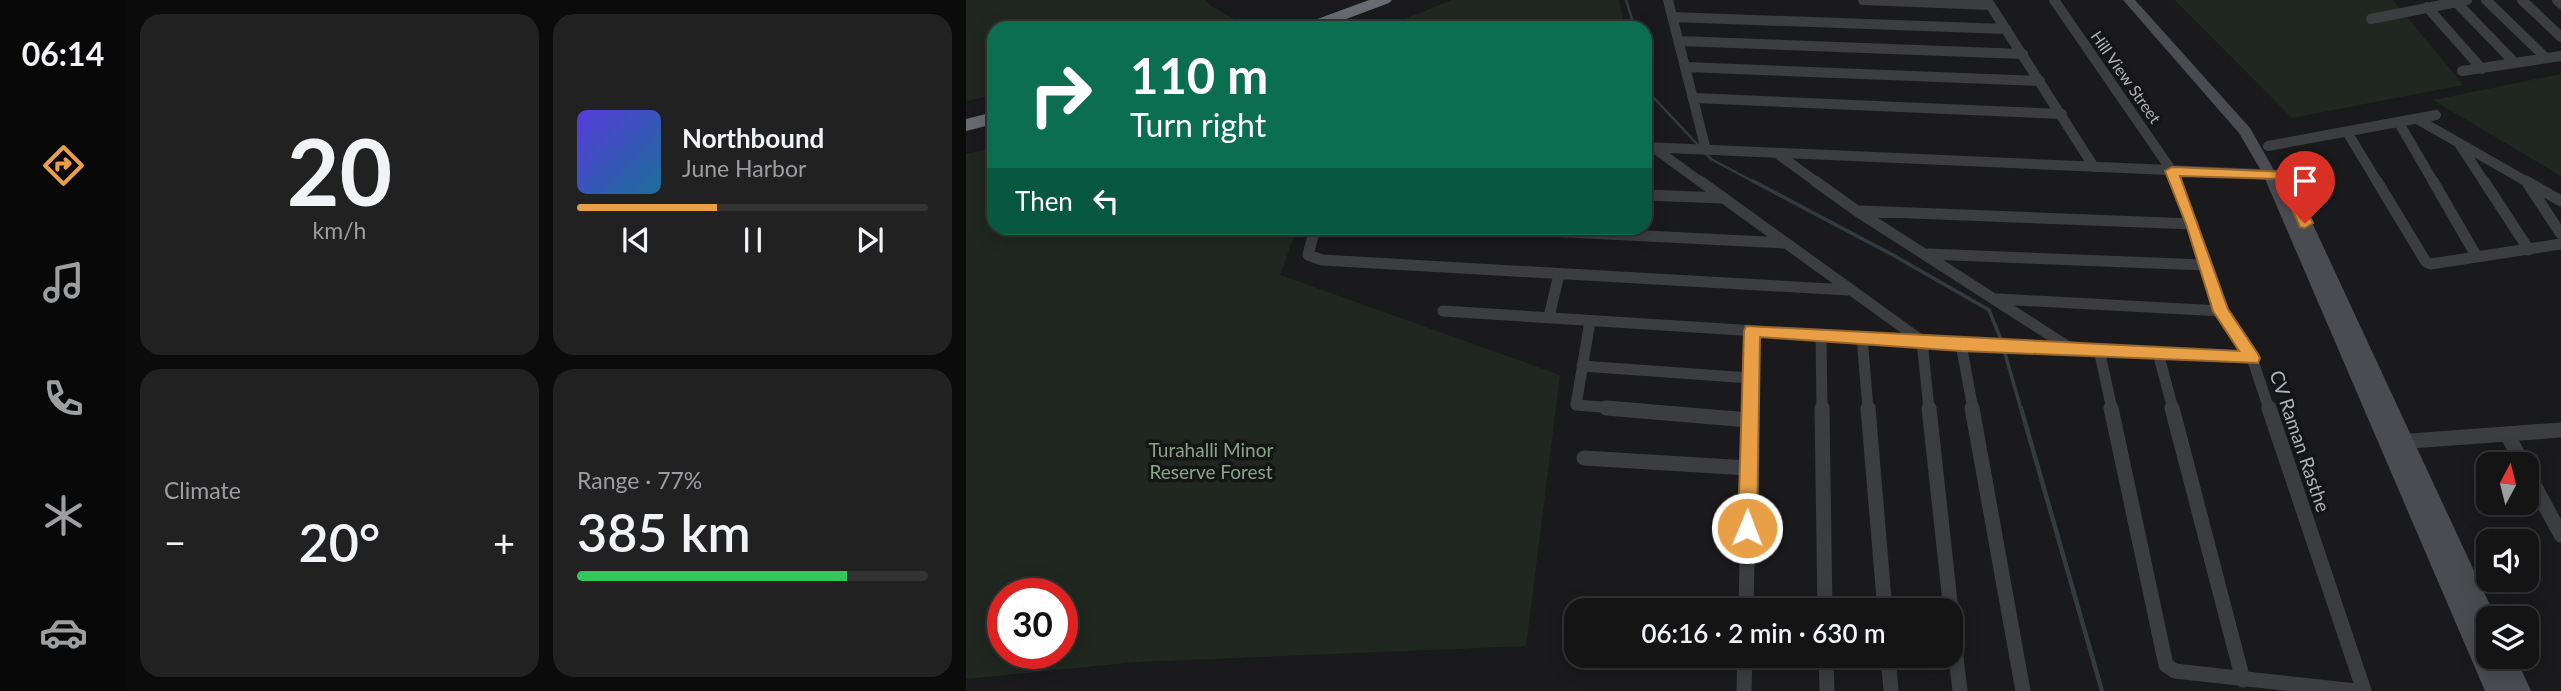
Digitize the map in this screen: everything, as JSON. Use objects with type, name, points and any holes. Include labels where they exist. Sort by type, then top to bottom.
[{"type":"highway","points":[[1326,21],[1384,0]]},
{"type":"highway","points":[[1350,21],[1406,0]]},
{"type":"highway","points":[[966,125],[987,120]]},
{"type":"highway","points":[[966,136],[987,131]]},
{"type":"main road","points":[[2129,0],[2245,131],[2277,174]]},
{"type":"main road","points":[[2139,0],[2268,146],[2277,174],[2397,442],[2497,691]]},
{"type":"main road","points":[[2397,442],[2479,606]]},
{"type":"main road","points":[[2509,669],[2519,691]]},
{"type":"street","points":[[1668,0],[1706,150]]},
{"type":"street","points":[[1863,0],[1988,2],[2094,167]]},
{"type":"street","name":"Hill View Street","points":[[2054,0],[2172,171]]},
{"type":"street","points":[[2371,19],[2467,0]]},
{"type":"street","points":[[2486,0],[2546,58]]},
{"type":"street","points":[[2522,0],[2561,37]]},
{"type":"street","points":[[2557,0],[2561,4]]},
{"type":"street","points":[[2456,2],[2515,64]]},
{"type":"street","points":[[2427,7],[2482,69]]},
{"type":"street","points":[[1672,17],[2006,29]]},
{"type":"street","points":[[1679,41],[2023,54]]},
{"type":"street","points":[[2462,71],[2561,56]]},
{"type":"street","points":[[1685,67],[2040,81]]},
{"type":"street","points":[[1694,98],[2062,114]]},
{"type":"street","points":[[2268,146],[2436,115]]},
{"type":"street","points":[[2417,119],[2561,201]]},
{"type":"street","points":[[2399,123],[2477,257]]},
{"type":"street","points":[[2347,132],[2424,261],[2431,264],[2561,244]]},
{"type":"street","points":[[2459,143],[2529,250]]},
{"type":"street","points":[[1652,147],[1779,155],[2277,174]]},
{"type":"street","points":[[1652,148],[1922,341],[1950,598]]},
{"type":"street","points":[[1779,155],[1857,211],[2071,348]]},
{"type":"street","name":"CV Raman Rasthe","points":[[2172,171],[2193,224],[2221,311],[2252,358],[2364,691]]},
{"type":"street","points":[[2526,181],[2561,234]]},
{"type":"street","points":[[1652,195],[1723,198]]},
{"type":"street","points":[[1857,211],[2193,224]]},
{"type":"street","points":[[1313,235],[1307,255],[1314,259],[1848,290]]},
{"type":"street","points":[[1628,235],[1784,243]]},
{"type":"street","points":[[1928,254],[2204,265]]},
{"type":"street","points":[[1549,317],[1559,274]]},
{"type":"street","points":[[1997,299],[2221,311]]},
{"type":"street","points":[[1443,311],[1961,344],[2252,358]]},
{"type":"street","points":[[1590,321],[1576,405],[1749,420]]},
{"type":"street","points":[[1746,598],[1752,331]]},
{"type":"street","points":[[1821,335],[1825,598]]},
{"type":"street","points":[[1862,337],[1884,598]]},
{"type":"street","points":[[1961,344],[2023,691]]},
{"type":"street","points":[[2099,350],[2164,662],[2175,671],[2356,691]]},
{"type":"street","points":[[2158,353],[2243,680]]},
{"type":"street","points":[[1582,366],[1750,378]]},
{"type":"street","points":[[2397,442],[2561,430]]},
{"type":"street","points":[[2507,434],[2517,452]]},
{"type":"street","points":[[1584,458],[1748,468]]},
{"type":"street","points":[[2539,494],[2561,535]]},
{"type":"street","points":[[1744,691],[1745,668]]},
{"type":"street","points":[[1826,668],[1827,691]]},
{"type":"street","points":[[1889,668],[1891,691]]},
{"type":"street","points":[[1957,668],[1960,691]]},
{"type":"green space","points":[[966,0],[1206,0],[1211,6],[1238,21],[987,21],[987,96],[966,101]]},
{"type":"green space","points":[[1452,0],[1619,0],[1624,21],[1400,21]]},
{"type":"green space","points":[[2175,0],[2393,0],[2463,85],[2292,118]]},
{"type":"green space","points":[[2561,74],[2561,176],[2433,100]]},
{"type":"green space","name":"Turahalli Minor Reserve Forest","points":[[987,150],[987,235],[1294,235],[1280,275],[1560,375],[1526,646],[1135,662],[1078,668],[1078,578],[987,578],[987,669],[1065,669],[966,679],[966,154]]},
{"type":"waterway","points":[[1626,0],[1633,21]]},
{"type":"waterway","points":[[1652,94],[1700,147]]},
{"type":"waterway","points":[[1705,153],[1711,159],[1756,183]]},
{"type":"waterway","points":[[1753,181],[1893,255],[1989,310],[2002,342]]},
{"type":"waterway","points":[[2004,350],[2021,409]]},
{"type":"waterway","points":[[2021,408],[2102,691]]},
{"type":"route","points":[[1747,528],[1752,331],[2252,358],[2221,311],[2193,224],[2172,171],[2283,175],[2305,223]]}]
